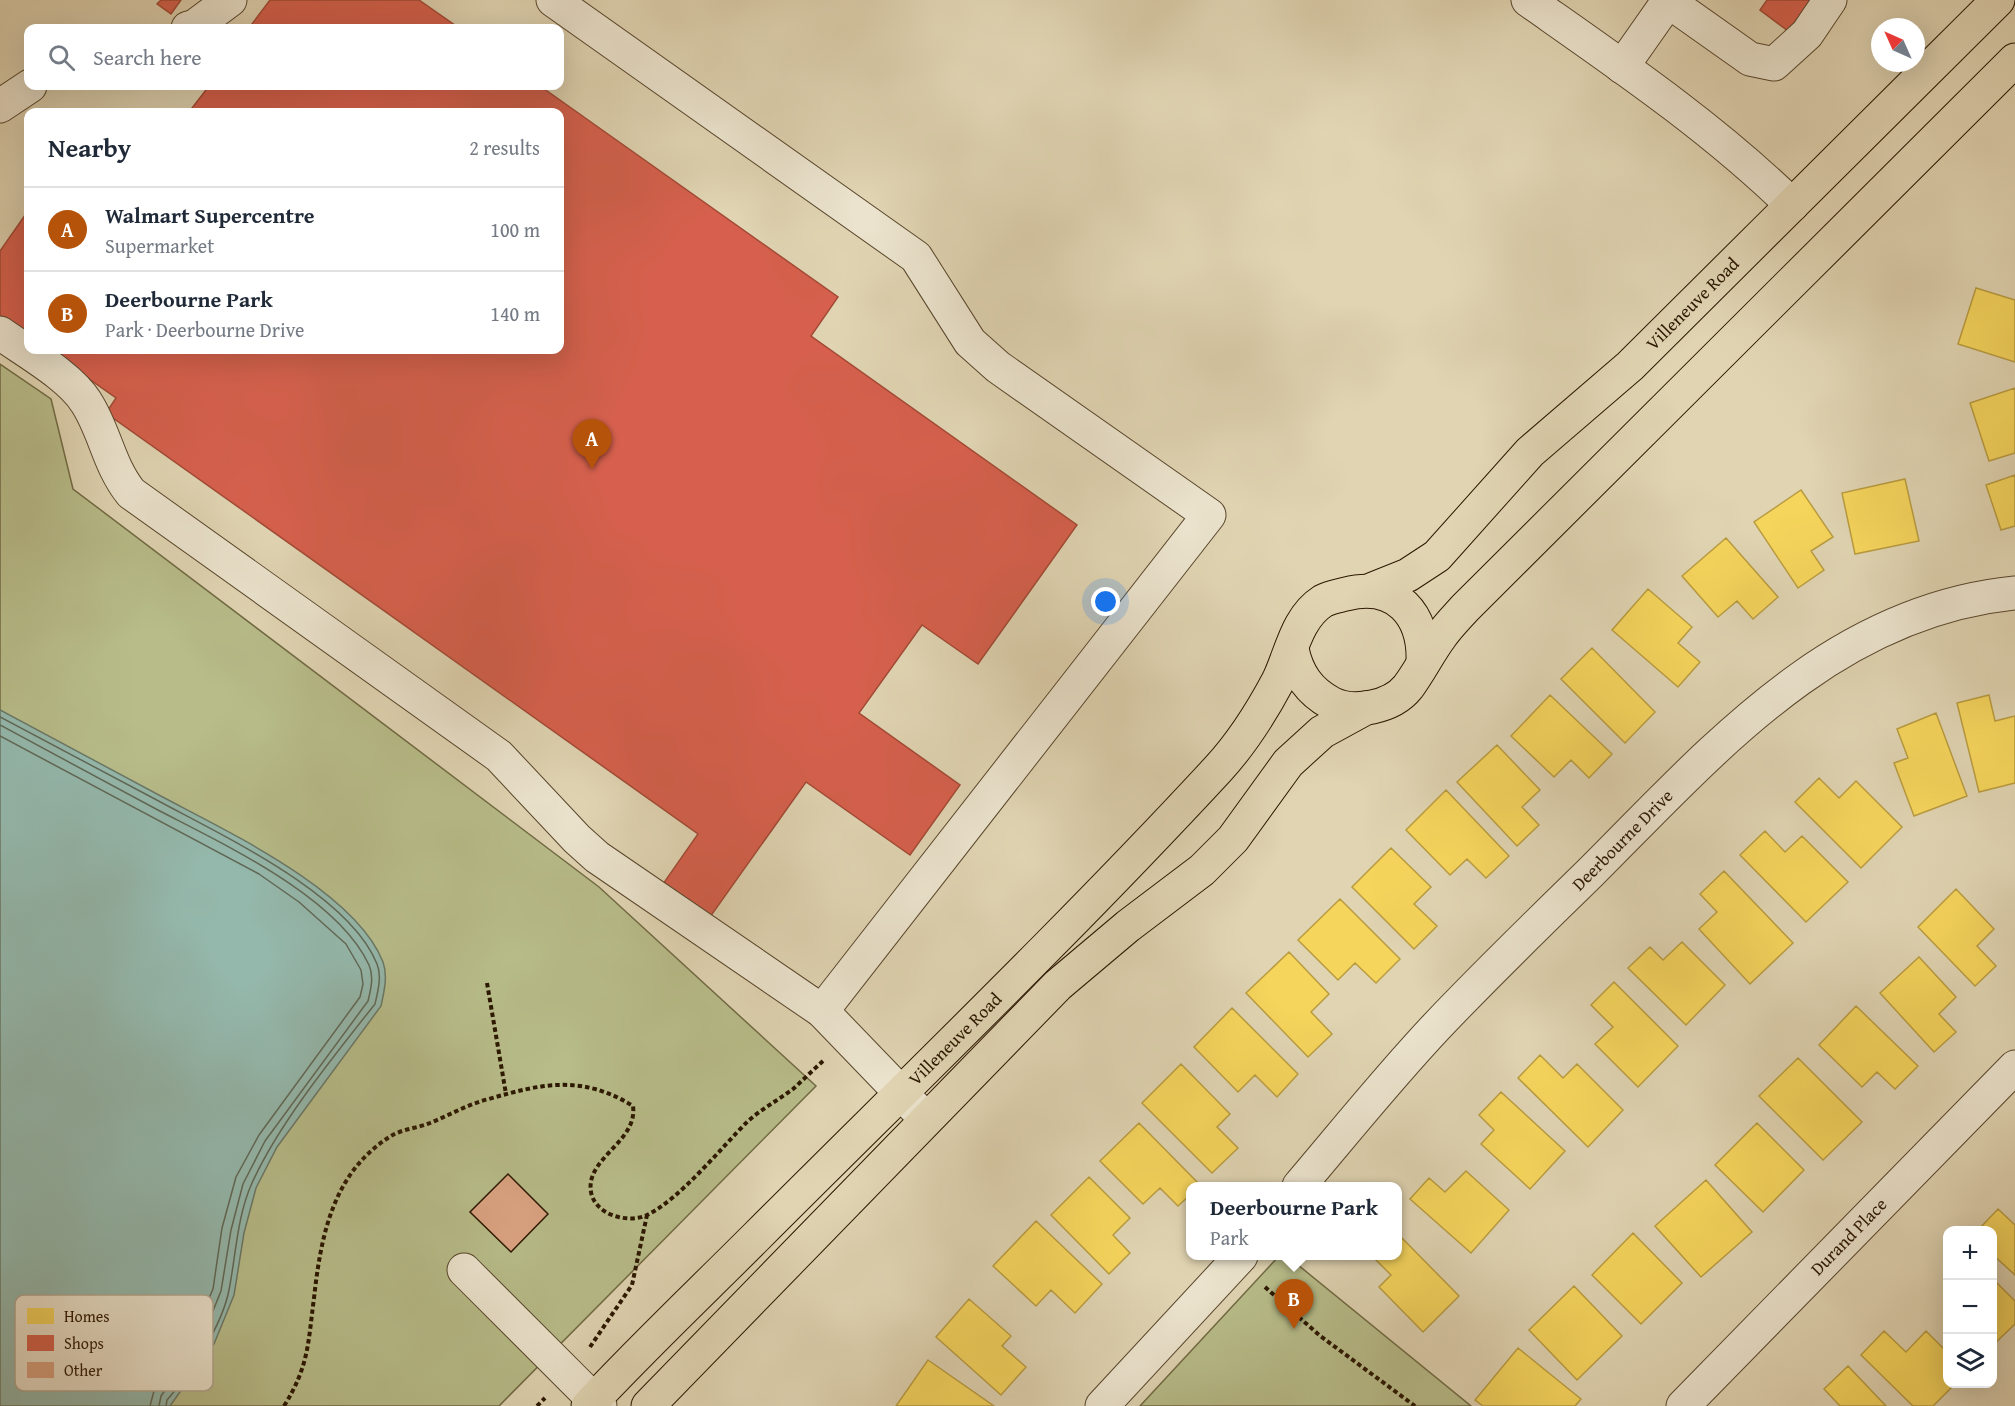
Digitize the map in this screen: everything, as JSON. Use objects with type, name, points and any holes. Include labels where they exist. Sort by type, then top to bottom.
[{"type":"main road","name":"Villeneuve Road","points":[[1374,589],[1408,575],[1437,556],[1530,452],[1630,366],[1998,0]]},
{"type":"main road","points":[[1423,663],[1424,644],[1417,625],[1406,609],[1390,595],[1374,589],[1327,598],[1313,607],[1301,625],[1292,650],[1296,669],[1308,686],[1324,699],[1348,709],[1366,708],[1389,701],[1407,688],[1442,635],[1465,608],[2015,60]]},
{"type":"main road","name":"Villeneuve Road","points":[[594,1404],[900,1093],[1123,871],[1229,757],[1257,718],[1292,650]]},
{"type":"main road","name":"Villeneuve Road","points":[[648,1406],[1058,986],[1128,926],[1202,870],[1233,839],[1288,763],[1322,732],[1366,708]]},
{"type":"street","points":[[198,24],[231,0]]},
{"type":"street","points":[[553,0],[916,257],[970,342],[998,367],[1209,515],[822,1011]]},
{"type":"street","points":[[1622,66],[1669,0],[1750,59],[1774,64],[1807,34],[1830,0]]},
{"type":"street","points":[[1540,3],[1747,162],[1792,206]]},
{"type":"street","points":[[0,106],[24,90]]},
{"type":"street","points":[[0,333],[24,350]]},
{"type":"street","points":[[29,354],[68,382],[86,401],[118,476],[147,506],[499,756],[577,839],[597,856],[822,1011],[926,1119]]},
{"type":"street","name":"Deerbourne Drive","points":[[1302,1182],[1435,1027],[1734,729],[1796,680],[1848,647],[1904,619],[1958,601],[2015,593]]},
{"type":"street","name":"Durand Place","points":[[1683,1406],[2015,1067]]},
{"type":"street","points":[[1102,1406],[1237,1260]]},
{"type":"street","points":[[464,1270],[594,1404]]},
{"type":"path","points":[[487,983],[506,1094]]},
{"type":"path","points":[[284,1406],[299,1383],[309,1354],[319,1255],[328,1216],[339,1189],[364,1159],[392,1135],[506,1094],[530,1088],[580,1084],[614,1094],[633,1106],[633,1123],[596,1169],[590,1180],[591,1194],[597,1204],[609,1214],[626,1218],[647,1215],[676,1193],[751,1119],[792,1090],[826,1059]]},
{"type":"path","points":[[586,1352],[624,1301],[632,1285],[647,1215]]},
{"type":"path","points":[[1265,1287],[1319,1335],[1415,1406]]},
{"type":"green space","points":[[0,364],[51,399],[73,489],[599,887],[816,1086],[499,1406],[0,1406]]},
{"type":"green space","points":[[1275,1260],[1292,1260],[1471,1406],[1140,1406]]},
{"type":"water","points":[[0,710],[216,825],[284,864],[316,886],[345,910],[368,936],[383,962],[385,984],[381,1006],[277,1147],[256,1188],[244,1233],[234,1295],[213,1345],[213,1295],[15,1295],[15,1391],[181,1391],[170,1406],[0,1406]]},
{"type":"building: Homes","points":[[1976,288],[2015,300],[2015,362],[1958,344]]},
{"type":"building: Homes","points":[[2015,388],[2015,453],[1989,461],[1970,403]]},
{"type":"building: Homes","points":[[2015,475],[2015,526],[2001,530],[1986,485]]},
{"type":"building: Homes","points":[[1905,479],[1919,541],[1855,554],[1842,493]]},
{"type":"building: Homes","points":[[1801,490],[1833,537],[1811,551],[1824,570],[1798,588],[1754,522]]},
{"type":"building: Homes","points":[[1726,538],[1778,597],[1753,619],[1737,601],[1718,617],[1682,576]]},
{"type":"building: Homes","points":[[1648,589],[1692,627],[1678,643],[1700,662],[1678,687],[1612,630]]},
{"type":"building: Homes","points":[[1592,648],[1655,712],[1625,743],[1561,679]]},
{"type":"building: Homes","points":[[1550,695],[1612,754],[1589,778],[1571,760],[1554,777],[1511,736]]},
{"type":"building: Homes","points":[[1989,695],[1995,721],[2015,716],[2015,783],[1979,792],[1957,703]]},
{"type":"building: Homes","points":[[1936,713],[1967,796],[1914,816],[1894,763],[1908,758],[1897,729]]},
{"type":"building: Homes","points":[[1497,745],[1540,790],[1522,807],[1539,825],[1517,846],[1457,782]]},
{"type":"building: Homes","points":[[1819,778],[1839,798],[1856,781],[1902,827],[1861,868],[1795,802]]},
{"type":"building: Homes","points":[[1446,790],[1509,856],[1486,878],[1467,859],[1450,875],[1406,830]]},
{"type":"building: Homes","points":[[1765,831],[1785,852],[1802,836],[1848,882],[1806,922],[1740,855]]},
{"type":"building: Homes","points":[[1391,848],[1431,887],[1414,904],[1437,926],[1414,949],[1352,887]]},
{"type":"building: Homes","points":[[1724,871],[1793,943],[1750,984],[1699,929],[1717,912],[1700,894]]},
{"type":"building: Homes","points":[[1956,889],[1994,929],[1977,946],[1996,966],[1975,986],[1918,927]]},
{"type":"building: Homes","points":[[1340,899],[1400,959],[1376,983],[1355,963],[1338,980],[1298,940]]},
{"type":"building: Homes","points":[[1682,942],[1725,985],[1686,1025],[1628,968],[1650,947],[1663,960]]},
{"type":"building: Homes","points":[[1289,952],[1329,994],[1311,1012],[1332,1034],[1308,1057],[1246,993]]},
{"type":"building: Homes","points":[[1919,957],[1956,997],[1939,1014],[1956,1032],[1934,1052],[1880,993]]},
{"type":"building: Homes","points":[[1614,982],[1678,1046],[1638,1087],[1595,1044],[1613,1027],[1591,1005]]},
{"type":"building: Homes","points":[[1856,1006],[1918,1066],[1895,1089],[1877,1072],[1862,1087],[1819,1045]]},
{"type":"building: Homes","points":[[1232,1008],[1298,1074],[1277,1097],[1255,1075],[1238,1092],[1194,1047]]},
{"type":"building: Homes","points":[[1540,1055],[1563,1078],[1577,1064],[1623,1110],[1588,1147],[1518,1078]]},
{"type":"building: Homes","points":[[1798,1058],[1862,1122],[1823,1160],[1759,1096]]},
{"type":"building: Homes","points":[[1181,1064],[1230,1114],[1217,1127],[1238,1148],[1212,1173],[1142,1103]]},
{"type":"building: Homes","points":[[1501,1092],[1565,1151],[1530,1189],[1481,1144],[1494,1130],[1479,1115]]},
{"type":"building: Homes","points":[[1139,1123],[1197,1182],[1186,1182],[1186,1199],[1178,1206],[1160,1188],[1143,1204],[1100,1161]]},
{"type":"building: Homes","points":[[1757,1123],[1804,1170],[1763,1212],[1715,1165]]},
{"type":"building: Homes","points":[[1466,1171],[1509,1210],[1471,1253],[1410,1199],[1429,1178],[1445,1192]]},
{"type":"building: Homes","points":[[1089,1177],[1130,1218],[1113,1235],[1130,1253],[1109,1274],[1051,1215]]},
{"type":"building: Homes","points":[[1706,1180],[1752,1232],[1701,1277],[1655,1226]]},
{"type":"building: Homes","points":[[1998,1209],[2015,1225],[2015,1275],[1997,1259],[1997,1226],[1982,1226]]},
{"type":"building: Homes","points":[[1036,1221],[1102,1284],[1075,1313],[1051,1290],[1036,1306],[993,1266]]},
{"type":"building: Homes","points":[[1633,1233],[1682,1283],[1641,1324],[1592,1275]]},
{"type":"building: Homes","points":[[1402,1238],[1459,1296],[1423,1332],[1379,1287],[1391,1275],[1376,1260],[1402,1260]]},
{"type":"building: Homes","points":[[1997,1283],[2015,1301],[2015,1324],[1997,1341]]},
{"type":"building: Homes","points":[[1574,1286],[1622,1336],[1577,1380],[1529,1330]]},
{"type":"building: Homes","points":[[969,1299],[1011,1336],[1002,1346],[1026,1367],[1001,1395],[936,1337]]},
{"type":"building: Homes","points":[[1884,1331],[1906,1352],[1926,1331],[1943,1348],[1943,1388],[1951,1388],[1933,1406],[1913,1406],[1861,1355]]},
{"type":"building: Homes","points":[[1518,1348],[1581,1399],[1575,1406],[1483,1406],[1475,1400]]},
{"type":"building: Homes","points":[[928,1360],[994,1406],[896,1406]]},
{"type":"building: Homes","points":[[1848,1366],[1886,1406],[1840,1406],[1824,1389]]},
{"type":"building: Shops","points":[[161,0],[181,0],[171,14],[157,4]]},
{"type":"building: Shops","points":[[270,0],[419,0],[453,24],[252,24]]},
{"type":"building: Shops","points":[[1767,0],[1811,0],[1788,31],[1760,10]]},
{"type":"building: Shops","points":[[206,90],[546,90],[838,297],[811,336],[1077,525],[978,664],[922,625],[859,713],[960,785],[910,855],[806,782],[710,917],[663,884],[698,834],[106,413],[116,398],[54,354],[564,354],[564,108],[192,108]]},
{"type":"building: Shops","points":[[24,217],[24,332],[0,315],[0,251]]},
{"type":"building: Other","points":[[508,1174],[548,1214],[511,1252],[470,1212]]},
{"type":"place","name":"Walmart Supercentre","points":[[592,469]]},
{"type":"place","name":"Deerbourne Park","points":[[1294,1329]]}]
